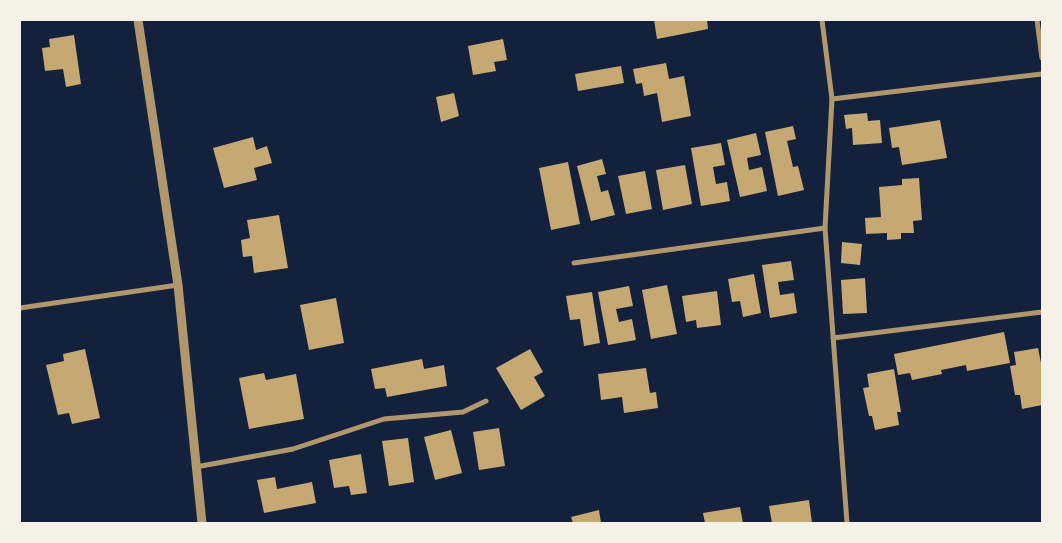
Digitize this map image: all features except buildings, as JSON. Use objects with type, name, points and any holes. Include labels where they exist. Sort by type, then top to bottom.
[{"type":"street","points":[[138,20],[178,285],[202,523]]},
{"type":"street","points":[[822,20],[832,99],[825,228],[847,523]]},
{"type":"street","points":[[1037,20],[1042,58]]},
{"type":"street","points":[[832,99],[1042,74]]},
{"type":"street","points":[[574,262],[825,228]]},
{"type":"street","points":[[20,308],[178,285]]},
{"type":"street","points":[[833,338],[1042,312]]},
{"type":"street","points":[[196,467],[293,449],[384,419],[463,412],[486,401]]}]
